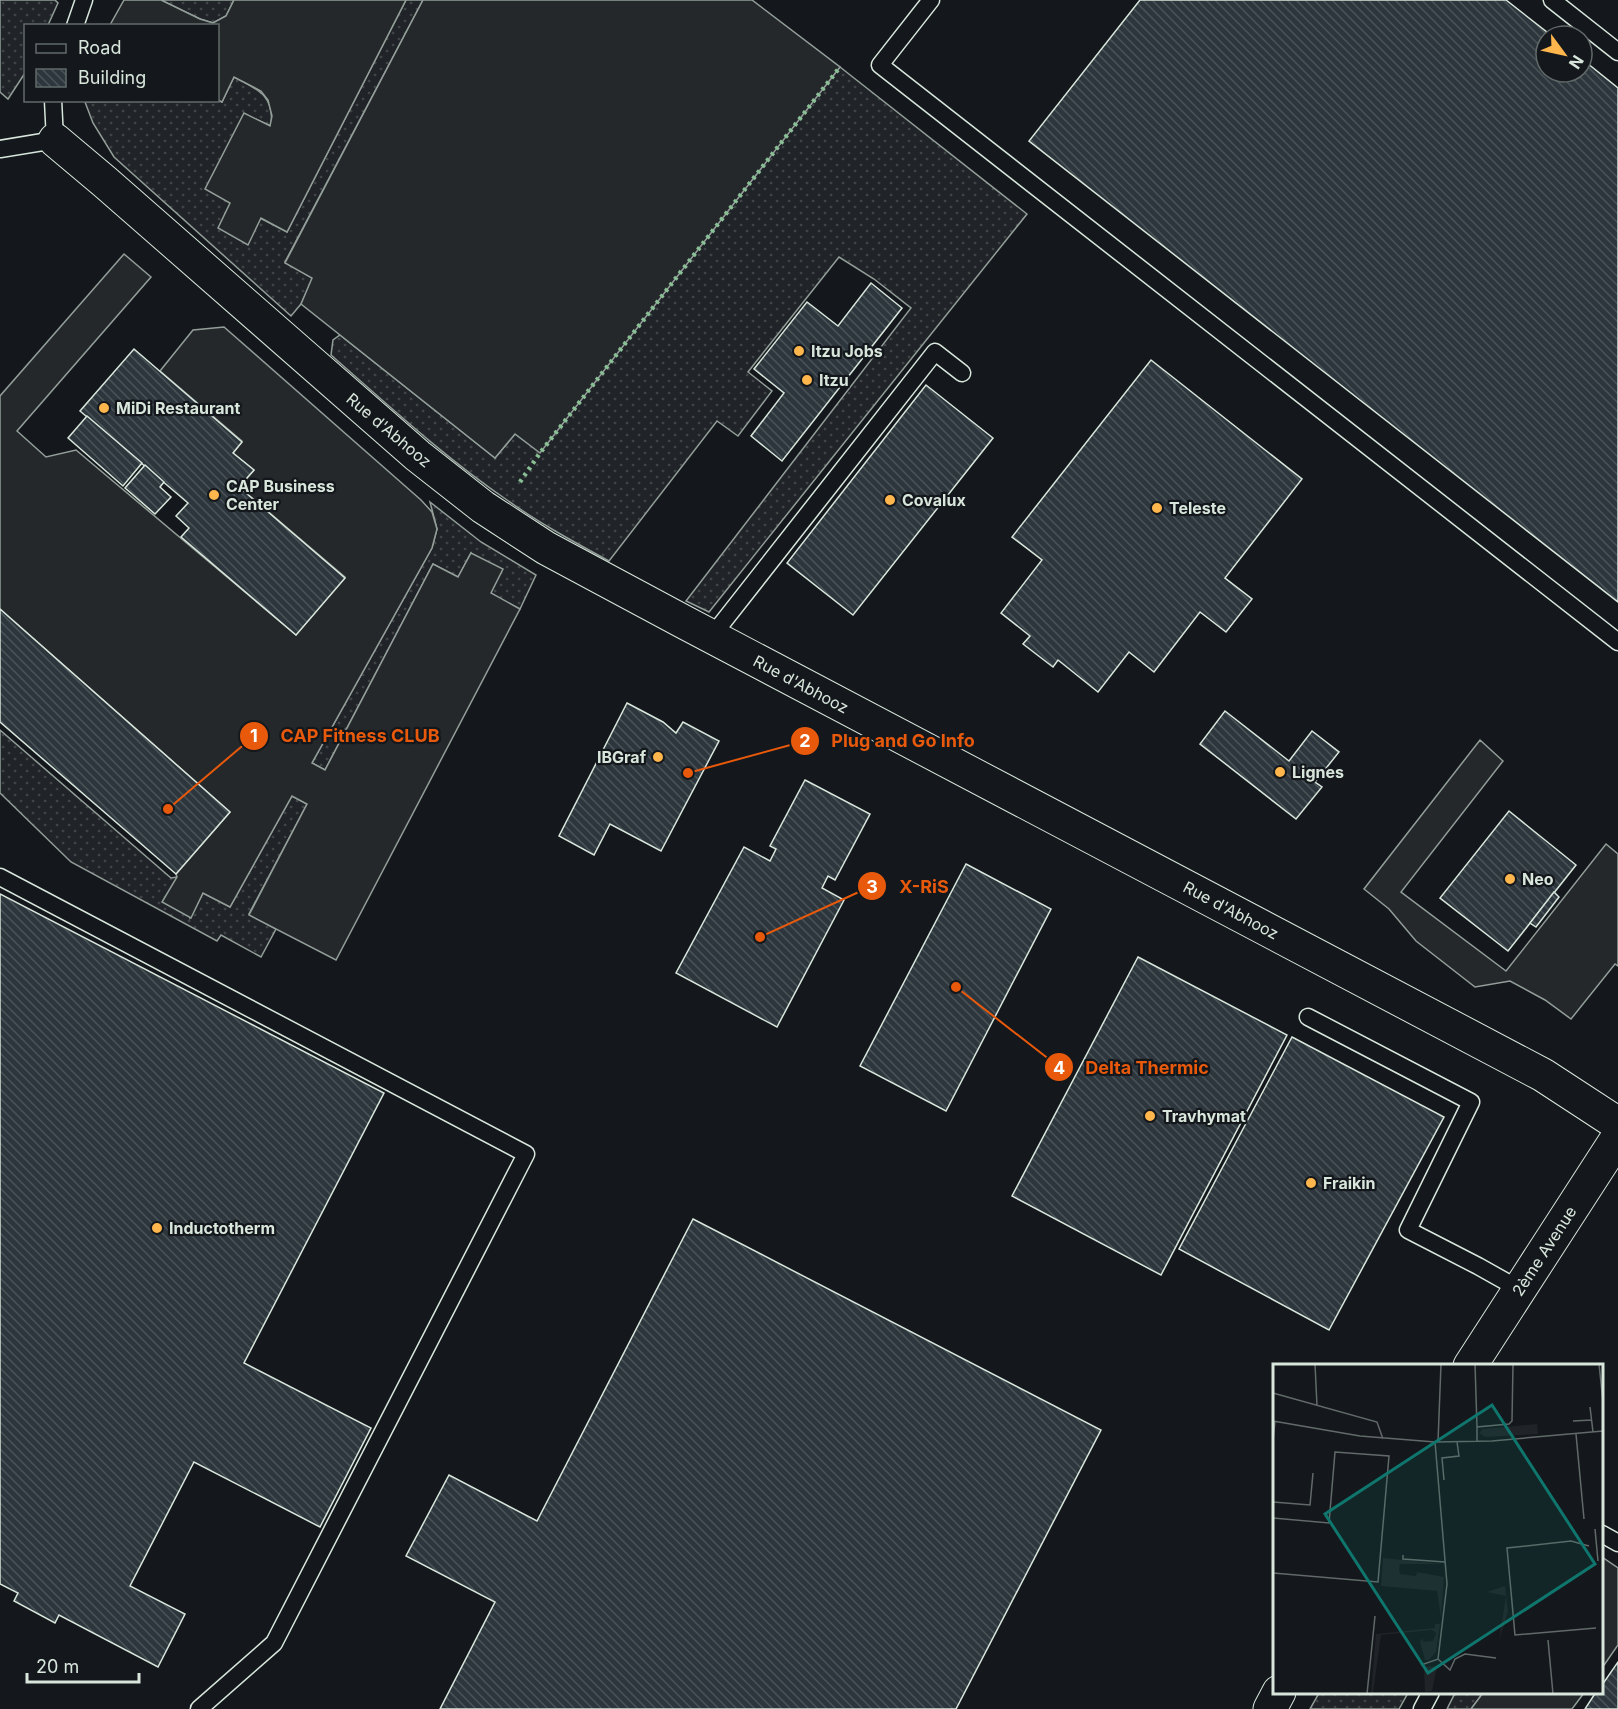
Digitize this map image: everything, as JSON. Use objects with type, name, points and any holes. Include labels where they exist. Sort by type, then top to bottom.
[{"type":"street","name":"Rue d'Abhooz","points":[[55,140],[418,456],[483,507],[546,548],[1533,1069],[1616,1143]]},
{"type":"street","name":"2ème Avenue","points":[[1471,1364],[1616,1143]]},
{"type":"street","points":[[1270,1709],[1279,1694]]},
{"type":"lane","points":[[76,24],[84,0]]},
{"type":"lane","points":[[931,0],[880,64],[1618,642]]},
{"type":"lane","points":[[1552,0],[1618,52]]},
{"type":"lane","points":[[0,149],[55,140],[54,102]]},
{"type":"lane","points":[[712,636],[935,352],[962,373]]},
{"type":"lane","points":[[0,877],[526,1154],[274,1643],[199,1709]]},
{"type":"lane","points":[[1308,1017],[1471,1102],[1408,1230],[1519,1289]]},
{"type":"lane","points":[[1603,1535],[1618,1543]]},
{"type":"lane","points":[[1422,1709],[1430,1694]]},
{"type":"shaded area","points":[[0,0],[55,0],[58,3],[48,24],[24,24],[24,75],[8,99],[0,92]]},
{"type":"shaded area","points":[[124,0],[161,0],[213,23],[226,16],[234,0],[406,0],[287,232],[261,218],[248,245],[218,228],[230,203],[205,189],[244,113],[270,126],[272,116],[268,100],[261,91],[234,77],[222,102],[219,100],[219,24],[111,24]]},
{"type":"shaded area","points":[[161,0],[234,0],[226,16],[213,23]]},
{"type":"shaded area","points":[[406,0],[423,0],[285,262],[313,278],[301,304],[291,316],[114,157],[93,123],[85,102],[222,102],[234,77],[257,90],[267,100],[272,115],[271,126],[244,114],[260,218],[287,232]]},
{"type":"shaded area","points":[[423,0],[752,0],[840,67],[540,453],[515,434],[495,458],[301,304],[312,278],[285,263]]},
{"type":"shaded area","points":[[840,67],[1027,214],[709,612],[686,601],[911,308],[874,279],[839,257],[748,372],[772,391],[738,436],[717,421],[609,561],[519,508],[461,466],[331,355],[333,340],[340,335],[495,458],[515,434],[540,452]]},
{"type":"shaded area","points":[[124,254],[151,277],[17,431],[46,457],[76,450],[296,635],[345,577],[239,487],[254,470],[233,453],[242,441],[160,371],[193,330],[224,327],[432,512],[437,529],[432,548],[312,763],[325,770],[433,564],[458,577],[471,553],[503,569],[491,593],[520,609],[336,960],[249,915],[307,804],[292,796],[230,907],[203,893],[191,918],[162,902],[177,877],[176,874],[230,812],[0,609],[0,396]]},
{"type":"shaded area","points":[[430,502],[481,542],[536,575],[520,609],[490,594],[471,553],[458,577],[433,564],[325,770],[312,763],[432,548],[437,529]]},
{"type":"shaded area","points":[[0,730],[171,878],[177,877],[190,918],[203,893],[230,907],[292,796],[307,804],[249,914],[276,929],[261,957],[221,935],[217,941],[71,862],[0,793]]},
{"type":"shaded area","points":[[1480,740],[1503,761],[1401,892],[1506,971],[1606,844],[1618,854],[1618,966],[1615,964],[1571,1019],[1545,1000],[1510,981],[1475,987],[1416,941],[1389,909],[1364,889]]},
{"type":"shaded area","points":[[1603,1558],[1618,1568],[1618,1645],[1603,1667]]},
{"type":"shaded area","points":[[1318,1694],[1407,1694],[1399,1709],[1310,1709]]},
{"type":"shaded area","points":[[1454,1694],[1482,1694],[1471,1709],[1447,1709]]},
{"type":"shaded area","points":[[1482,1694],[1583,1694],[1572,1709],[1471,1709]]},
{"type":"building","points":[[1140,0],[1506,0],[1537,24],[1534,24],[1534,84],[1594,84],[1594,69],[1618,88],[1618,602],[1029,141]]},
{"type":"building","name":"Itzu","points":[[871,283],[902,308],[782,461],[751,436],[784,393],[754,369],[807,302],[838,326]]},
{"type":"building","name":"CAP Business Center","points":[[134,349],[242,442],[233,453],[254,470],[239,487],[345,578],[296,635],[181,537],[189,528],[176,516],[188,503],[80,411]]},
{"type":"building","name":"Teleste","points":[[1151,360],[1302,479],[1225,578],[1252,599],[1226,632],[1200,612],[1154,672],[1129,652],[1098,692],[1058,660],[1053,667],[1023,644],[1030,636],[1001,613],[1042,560],[1012,537]]},
{"type":"building","name":"Covalux","points":[[926,385],[993,438],[853,615],[787,563]]},
{"type":"building","points":[[87,416],[142,463],[123,486],[68,438]]},
{"type":"building","points":[[145,465],[164,482],[160,487],[171,497],[155,514],[125,488]]},
{"type":"building","points":[[0,609],[230,812],[176,874],[0,722]]},
{"type":"building","points":[[627,703],[663,722],[676,733],[683,722],[719,741],[661,851],[610,824],[594,855],[559,836]]},
{"type":"building","name":"Lignes","points":[[1225,711],[1289,761],[1312,731],[1339,752],[1315,782],[1322,787],[1296,819],[1200,744]]},
{"type":"building","points":[[805,780],[870,814],[835,880],[828,876],[822,888],[844,900],[777,1027],[676,973],[744,847],[770,861],[776,849],[770,846]]},
{"type":"building","name":"Neo","points":[[1509,811],[1576,865],[1508,951],[1440,898]]},
{"type":"building","points":[[966,864],[1051,909],[946,1111],[860,1066]]},
{"type":"building","points":[[1554,892],[1559,897],[1536,927],[1530,923]]},
{"type":"building","name":"Inductotherm","points":[[0,894],[384,1093],[244,1363],[371,1428],[320,1527],[194,1462],[130,1586],[185,1614],[158,1667],[59,1615],[55,1623],[14,1601],[18,1593],[0,1584]]},
{"type":"building","name":"Travhymat","points":[[1138,957],[1287,1035],[1161,1275],[1012,1196]]},
{"type":"building","name":"Fraikin","points":[[1292,1037],[1444,1117],[1329,1330],[1179,1249]]},
{"type":"building","points":[[693,1219],[1101,1430],[956,1709],[440,1709],[495,1602],[406,1556],[449,1475],[537,1521]]},
{"type":"building","points":[[1618,1662],[1618,1709],[1585,1709],[1595,1694],[1603,1694],[1603,1684]]},
{"type":"hedge","points":[[520,482],[540,453],[840,67]]},
{"type":"place","name":"Itzu Jobs","points":[[799,351]]},
{"type":"place","name":"Itzu","points":[[807,380]]},
{"type":"place","name":"MiDi Restaurant","points":[[104,408]]},
{"type":"place","name":"CAP Business Center","points":[[214,495]]},
{"type":"place","name":"Covalux","points":[[890,500]]},
{"type":"place","name":"Teleste","points":[[1157,508]]},
{"type":"place","name":"IBGraf","points":[[658,757]]},
{"type":"place","name":"Lignes","points":[[1280,772]]},
{"type":"place","name":"Plug and Go Info","points":[[688,773]]},
{"type":"place","name":"CAP Fitness CLUB","points":[[168,809]]},
{"type":"place","name":"Neo","points":[[1510,879]]},
{"type":"place","name":"X-RiS","points":[[760,937]]},
{"type":"place","name":"Delta Thermic","points":[[956,987]]},
{"type":"place","name":"Travhymat","points":[[1150,1116]]},
{"type":"place","name":"Fraikin","points":[[1311,1183]]},
{"type":"place","name":"Inductotherm","points":[[157,1228]]}]
